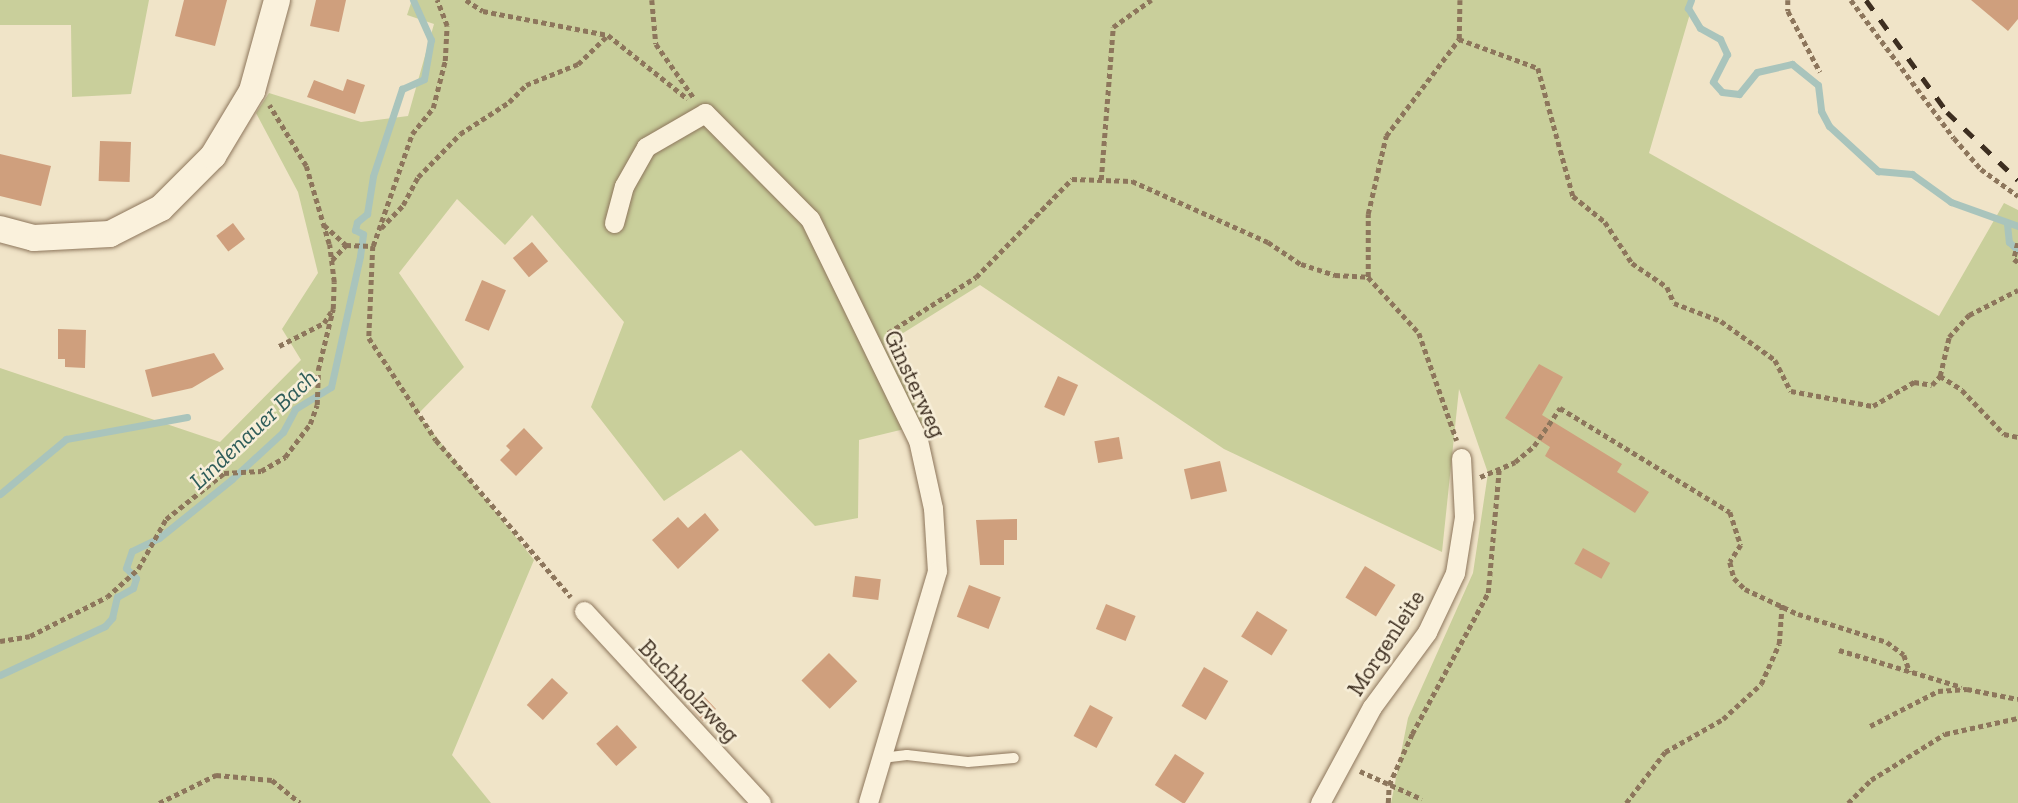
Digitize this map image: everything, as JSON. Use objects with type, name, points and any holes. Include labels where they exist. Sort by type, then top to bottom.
[{"type":"street","points":[[0,229],[34,238],[110,234],[161,208],[213,156],[252,91],[277,0]]},
{"type":"street","points":[[614,223],[624,186],[646,147],[705,113]]},
{"type":"street","name":"Ginsterweg","points":[[705,113],[810,219],[869,345],[918,440],[933,508],[937,570],[868,803]]},
{"type":"street","name":"Morgenleite","points":[[1320,803],[1372,708],[1427,632],[1455,573],[1464,517],[1461,457]]},
{"type":"street","name":"Buchholzweg","points":[[583,611],[761,803]]},
{"type":"lane","points":[[881,758],[907,755],[968,762],[1014,758]]},
{"type":"path","points":[[381,229],[412,135],[433,108],[438,93],[447,26],[437,0]]},
{"type":"path","points":[[466,0],[483,11],[608,35],[705,113]]},
{"type":"path","points":[[652,0],[656,44],[705,113]]},
{"type":"path","points":[[1101,180],[1113,27],[1151,0]]},
{"type":"path","points":[[1460,0],[1459,39],[1386,136],[1368,214],[1368,276],[1419,333],[1461,457]]},
{"type":"path","points":[[1788,0],[1788,11],[1820,72]]},
{"type":"path","points":[[1851,0],[1963,149],[1981,169],[2018,196]]},
{"type":"path","points":[[583,611],[436,440],[369,338],[370,245],[402,205],[418,177],[460,134],[509,102],[526,85],[579,64],[608,35]]},
{"type":"path","points":[[1459,39],[1538,68],[1573,196],[1605,222],[1632,264],[1667,287],[1674,303],[1721,321],[1775,360],[1791,391],[1873,406],[1914,382],[1932,385],[1940,376],[1949,337],[1969,315],[2018,290]]},
{"type":"path","points":[[0,641],[30,636],[107,597],[138,569],[166,519],[232,469],[252,473],[285,457],[310,424],[317,405],[317,384],[333,309],[331,261],[306,166],[272,107],[252,91]]},
{"type":"path","points":[[869,345],[976,277],[1072,179],[1132,181],[1268,242],[1301,264],[1335,275],[1368,276]]},
{"type":"path","points":[[323,225],[346,245]]},
{"type":"path","points":[[2018,243],[2014,259],[2018,261]]},
{"type":"path","points":[[331,261],[346,245],[370,245]]},
{"type":"path","points":[[279,346],[324,323],[333,309]]},
{"type":"path","points":[[1940,376],[1962,390],[2004,434],[2018,437]]},
{"type":"path","points":[[1463,486],[1499,470],[1534,446],[1560,408],[1730,512],[1741,545],[1730,562],[1734,578],[1745,589],[1782,603],[1798,614],[1887,642],[1904,654],[1910,672]]},
{"type":"path","points":[[1388,803],[1389,785],[1488,593],[1499,470]]},
{"type":"path","points":[[1626,803],[1665,752],[1723,719],[1761,684],[1779,644],[1782,603]]},
{"type":"path","points":[[1839,650],[1966,689],[2018,699]]},
{"type":"path","points":[[1870,726],[1938,691],[1966,689]]},
{"type":"path","points":[[1848,803],[1871,780],[1945,734],[2018,719]]},
{"type":"path","points":[[1343,763],[1422,799]]},
{"type":"path","points":[[159,803],[216,775],[272,780],[300,803]]},
{"type":"green space","points":[[0,0],[149,0],[131,94],[72,97],[71,25],[0,25]]},
{"type":"green space","points":[[412,0],[1694,0],[1649,153],[1939,316],[2004,203],[2018,210],[2018,803],[1391,803],[1408,718],[1473,573],[1488,473],[1459,389],[1442,552],[1224,449],[980,285],[884,345],[925,424],[859,440],[858,518],[815,526],[741,450],[664,501],[591,407],[624,322],[532,215],[505,245],[457,199],[399,273],[464,367],[418,414],[534,560],[452,755],[491,803],[0,803],[0,368],[220,442],[301,360],[282,329],[318,273],[298,192],[256,113],[269,93],[361,122],[408,116],[434,24],[407,15]]},
{"type":"building","points":[[184,0],[227,0],[215,46],[175,36]]},
{"type":"building","points":[[316,0],[346,0],[339,32],[310,26]]},
{"type":"building","points":[[1971,0],[2018,0],[2018,19],[2008,31]]},
{"type":"building","points":[[347,79],[365,85],[355,114],[307,97],[314,80],[343,91]]},
{"type":"building","points":[[100,141],[131,142],[130,182],[99,181]]},
{"type":"building","points":[[0,154],[51,166],[41,206],[0,196]]},
{"type":"building","points":[[233,223],[245,239],[228,252],[216,236]]},
{"type":"building","points":[[532,242],[548,261],[529,277],[513,258]]},
{"type":"building","points":[[482,280],[506,290],[489,331],[465,321]]},
{"type":"building","points":[[58,329],[86,330],[85,368],[65,367],[65,359],[58,359]]},
{"type":"building","points":[[214,353],[224,369],[192,388],[152,397],[145,370]]},
{"type":"building","points":[[1539,364],[1563,377],[1542,415],[1622,464],[1617,472],[1649,492],[1635,513],[1545,456],[1550,447],[1505,418]]},
{"type":"building","points":[[1058,376],[1078,385],[1064,416],[1044,407]]},
{"type":"building","points":[[524,428],[543,448],[516,476],[500,460],[510,450],[506,446]]},
{"type":"building","points":[[1119,437],[1123,459],[1098,463],[1094,441]]},
{"type":"building","points":[[1220,461],[1227,491],[1191,500],[1184,469]]},
{"type":"building","points":[[705,513],[719,530],[678,569],[652,540],[678,517],[688,528]]},
{"type":"building","points":[[1017,519],[1017,540],[1004,540],[1004,565],[980,565],[976,520]]},
{"type":"building","points":[[1583,548],[1610,563],[1601,579],[1574,564]]},
{"type":"building","points":[[1365,566],[1396,585],[1376,616],[1345,597]]},
{"type":"building","points":[[855,576],[881,579],[878,600],[852,597]]},
{"type":"building","points":[[969,585],[1001,597],[989,629],[957,617]]},
{"type":"building","points":[[1106,604],[1136,616],[1126,641],[1096,629]]},
{"type":"building","points":[[1257,611],[1288,630],[1272,656],[1241,636]]},
{"type":"building","points":[[829,653],[857,681],[830,709],[801,681]]},
{"type":"building","points":[[1204,667],[1228,681],[1206,720],[1182,706]]},
{"type":"building","points":[[552,678],[568,693],[543,720],[527,705]]},
{"type":"building","points":[[701,693],[716,709],[703,721],[688,705]]},
{"type":"building","points":[[1090,705],[1113,717],[1097,748],[1074,736]]},
{"type":"building","points":[[617,725],[637,747],[616,766],[596,744]]},
{"type":"building","points":[[1175,754],[1204,773],[1185,803],[1155,785]]},
{"type":"waterway","name":"Lindenauer Bach","points":[[0,675],[105,626],[112,618],[117,597],[133,588],[136,578],[126,568],[132,551],[159,538],[232,479],[283,432],[295,409],[331,387],[360,256],[363,234],[355,230],[357,222],[367,214],[373,176],[402,89],[424,79],[431,40],[413,0]]},
{"type":"waterway","points":[[1691,0],[1688,8],[1700,28],[1720,39],[1727,54],[1713,82],[1722,92],[1739,94],[1757,72],[1792,64],[1818,85],[1821,111],[1829,126],[1878,171],[1912,174],[1951,202],[2018,226]]},
{"type":"waterway","points":[[2007,224],[2009,242],[2018,250]]},
{"type":"waterway","points":[[0,494],[66,439],[187,417]]},
{"type":"railway","points":[[1866,0],[1947,112],[2018,180]]}]
